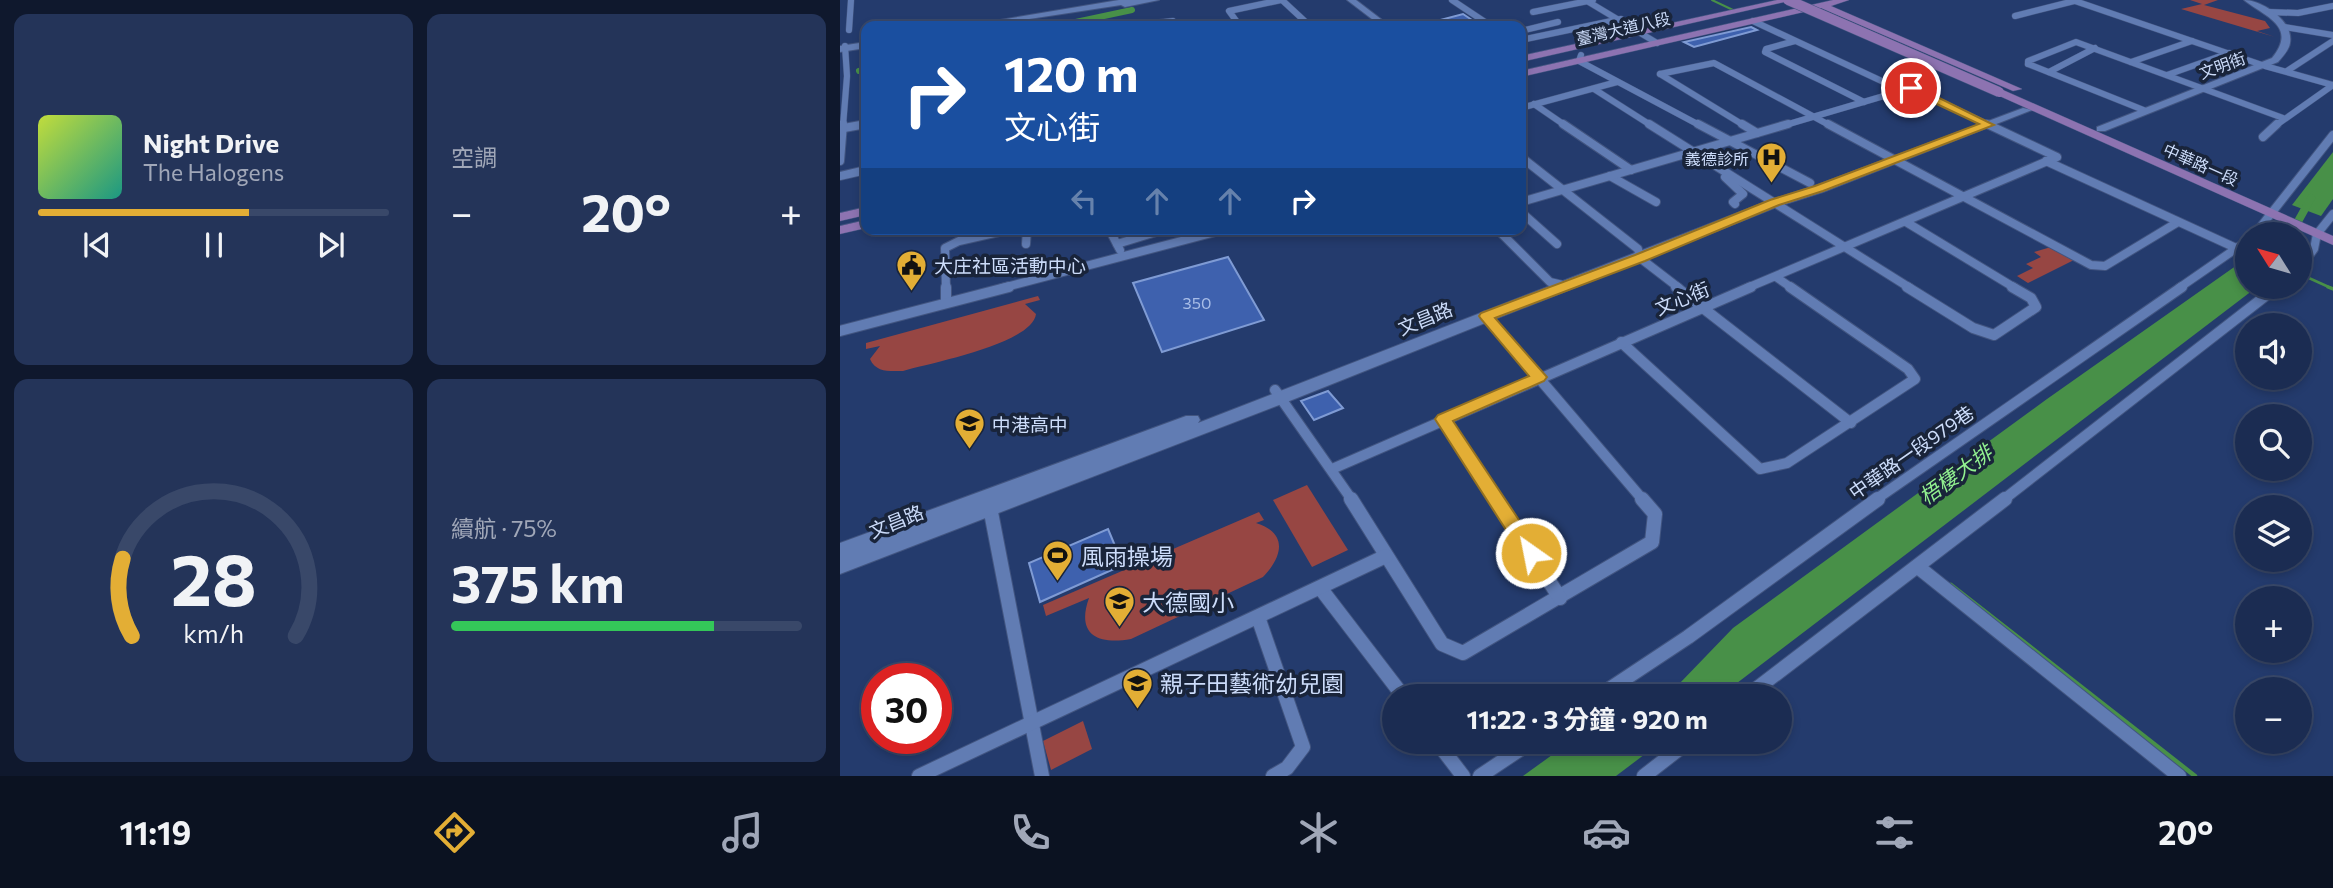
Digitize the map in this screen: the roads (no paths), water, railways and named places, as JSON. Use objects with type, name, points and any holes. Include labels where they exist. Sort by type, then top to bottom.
[{"type":"main road","name":"臺灣大道八段","points":[[1526,66],[1800,2],[1845,0]]},
{"type":"main road","name":"臺灣大道八段","points":[[1526,66],[1580,58],[1648,38],[1753,21],[1800,2]]},
{"type":"main road","name":"中華路一段","points":[[1800,2],[2325,231],[2333,241]]},
{"type":"main road","name":"中華路一段","points":[[1800,2],[2022,108],[2101,129],[2278,212]]},
{"type":"main road","name":"中華路一段","points":[[1800,2],[2049,103],[2061,117]]},
{"type":"main road","points":[[840,210],[861,205]]},
{"type":"main road","points":[[840,217],[861,212]]},
{"type":"main road","points":[[840,223],[861,218]]},
{"type":"main road","points":[[840,230],[861,225]]},
{"type":"street","points":[[849,30],[851,0]]},
{"type":"street","points":[[1000,21],[1135,0]]},
{"type":"street","points":[[1019,21],[1155,0]]},
{"type":"street","points":[[1236,21],[1229,11],[1234,8],[1282,0],[1305,21]]},
{"type":"street","points":[[1351,0],[1379,21]]},
{"type":"street","points":[[1361,0],[1389,21]]},
{"type":"street","points":[[1452,0],[1484,21]]},
{"type":"street","points":[[2015,16],[2075,0],[2265,66],[2333,85],[2283,118],[2263,137]]},
{"type":"street","points":[[2248,0],[2269,12],[2284,27],[2333,35]]},
{"type":"street","points":[[2321,0],[2333,6]]},
{"type":"street","points":[[1532,12],[1590,1],[1648,38]]},
{"type":"street","points":[[2269,12],[2298,13],[2333,6]]},
{"type":"street","points":[[1526,39],[1621,19]]},
{"type":"street","points":[[1753,21],[2057,157],[2046,161]]},
{"type":"street","points":[[1526,30],[1558,22]]},
{"type":"street","name":"文明街","points":[[2101,129],[2265,66],[2282,54],[2288,39],[2284,27]]},
{"type":"street","points":[[1795,41],[1766,48],[1765,52],[1864,102]]},
{"type":"street","points":[[2132,62],[2192,41]]},
{"type":"street","points":[[2287,71],[2333,41]]},
{"type":"street","points":[[2146,111],[2028,64],[2028,61],[2076,42],[2283,118]]},
{"type":"street","points":[[840,161],[847,76],[842,48],[861,45]]},
{"type":"street","points":[[2049,72],[2095,48]]},
{"type":"street","points":[[2167,75],[2229,53]]},
{"type":"street","points":[[1580,58],[1617,82],[1810,183]]},
{"type":"street","points":[[1757,133],[1660,74],[1714,62],[2091,265],[2105,266],[2178,222]]},
{"type":"street","points":[[1526,106],[1617,82]]},
{"type":"street","points":[[1594,89],[1973,328],[1994,335],[2036,306],[2031,298],[1906,222]]},
{"type":"street","points":[[1526,201],[1907,90]]},
{"type":"street","points":[[1534,104],[1631,170]]},
{"type":"street","name":"文昌路","points":[[1278,394],[1772,200],[2022,108]]},
{"type":"street","points":[[844,128],[861,125]]},
{"type":"street","points":[[2268,222],[2278,212],[2333,135]]},
{"type":"street","name":"文昌路","points":[[1772,200],[1810,183],[1888,158]]},
{"type":"street","points":[[1526,161],[1851,423]]},
{"type":"street","points":[[2046,161],[2178,222],[2235,242]]},
{"type":"street","name":"文心街","points":[[1332,469],[1539,377],[2046,161]]},
{"type":"street","points":[[840,176],[861,171]]},
{"type":"street","points":[[1610,176],[1656,202]]},
{"type":"street","points":[[1725,177],[1743,194],[1733,202],[1735,204]]},
{"type":"street","points":[[2312,252],[2333,214]]},
{"type":"street","points":[[1526,216],[1557,244]]},
{"type":"street","points":[[946,302],[945,248],[959,241],[986,235]]},
{"type":"street","points":[[1026,244],[1027,235]]},
{"type":"street","points":[[1112,235],[1123,256]]},
{"type":"street","points":[[1117,244],[1146,235]]},
{"type":"street","points":[[840,331],[1204,235]]},
{"type":"street","points":[[1504,235],[1558,284]]},
{"type":"street","name":"中華路一段979巷","points":[[1617,684],[1688,637],[1853,516],[2235,250]]},
{"type":"street","points":[[1622,342],[1760,469],[1787,463],[1912,384],[1914,379],[1913,374],[1776,277]]},
{"type":"street","name":"文昌路","points":[[840,551],[989,501],[1278,394],[1486,316],[1558,284]]},
{"type":"street","points":[[1763,684],[1918,567],[2262,299]]},
{"type":"street","points":[[1278,394],[1332,469],[1442,644],[1463,653],[1652,542],[1655,514],[1486,316]]},
{"type":"street","points":[[1444,419],[1560,598]]},
{"type":"street","points":[[989,501],[1042,776]]},
{"type":"street","name":"文昌路","points":[[840,566],[989,501]]},
{"type":"street","points":[[919,776],[1321,589],[1385,556]]},
{"type":"street","points":[[1918,567],[2179,776]]},
{"type":"street","points":[[1321,589],[1394,684]]},
{"type":"street","points":[[1258,617],[1303,747],[1287,768],[1273,776]]},
{"type":"street","points":[[1446,754],[1463,776]]},
{"type":"street","points":[[1480,776],[1513,754]]},
{"type":"street","points":[[1644,776],[1672,754]]},
{"type":"water","points":[[2333,152],[2333,199],[2321,216],[2292,205]]},
{"type":"water","points":[[2235,266],[2235,299],[2241,299],[1736,684],[1679,684],[1733,628],[2047,399]]},
{"type":"water","points":[[1553,754],[1645,754],[1616,776],[1523,776]]},
{"type":"waterway","points":[[1712,0],[1733,10]]},
{"type":"waterway","points":[[1080,21],[1132,10]]},
{"type":"waterway","name":"梧棲大排","points":[[2298,222],[2311,198]]},
{"type":"waterway","points":[[2312,279],[2331,288]]},
{"type":"waterway","points":[[2328,287],[2333,289]]},
{"type":"waterway","points":[[1951,585],[2195,776]]},
{"type":"place","name":"義德診所","points":[[1772,185]]},
{"type":"place","name":"大庄社區活動中心","points":[[911,292]]},
{"type":"place","name":"中港高中","points":[[969,451]]},
{"type":"place","name":"風雨操場","points":[[1058,583]]},
{"type":"place","name":"大德國小","points":[[1119,629]]},
{"type":"place","name":"親子田藝術幼兒園","points":[[1137,710]]}]
